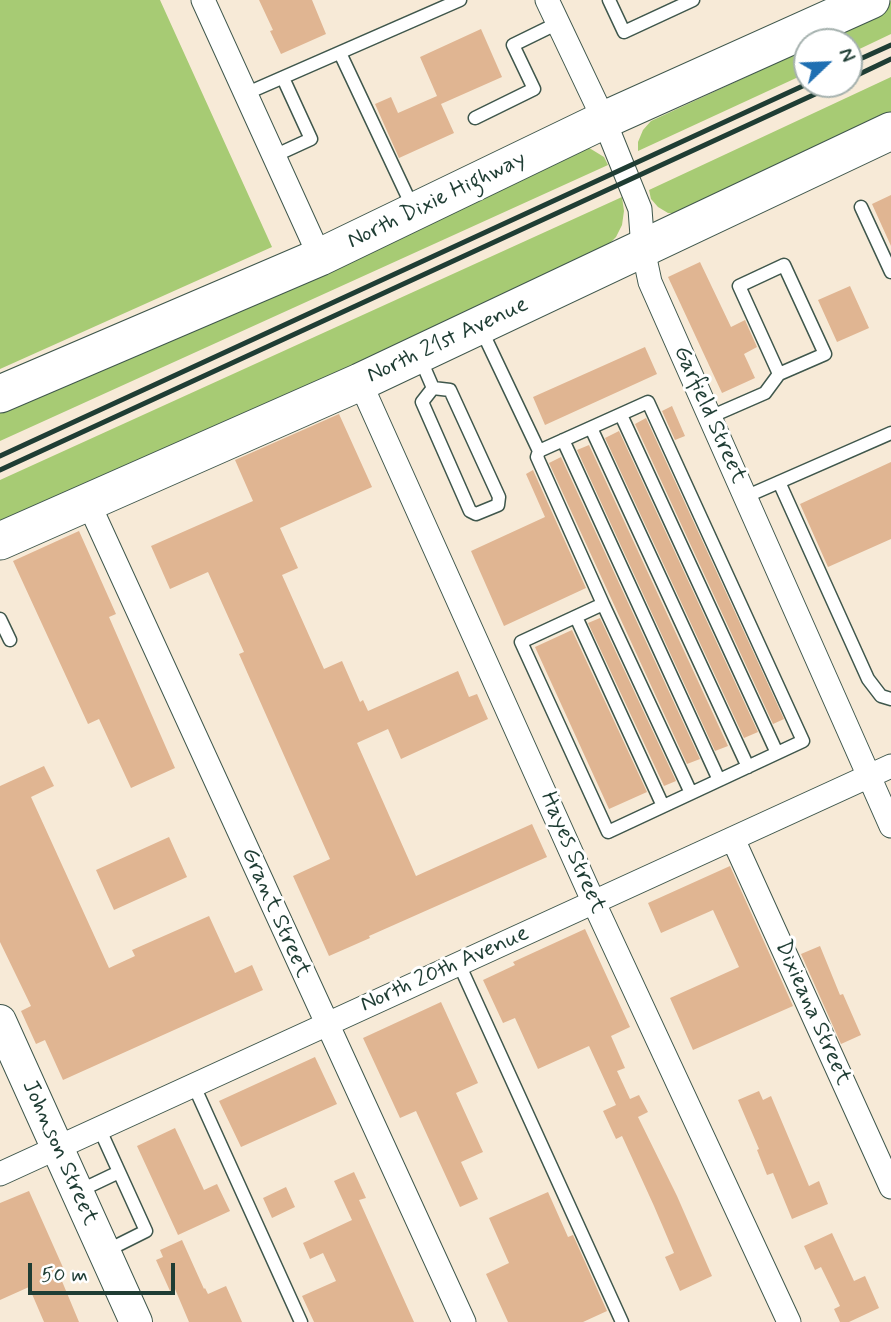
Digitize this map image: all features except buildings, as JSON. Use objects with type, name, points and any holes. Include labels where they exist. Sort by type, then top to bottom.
[{"type":"main road","name":"North Dixie Highway","points":[[0,394],[320,257],[604,120],[857,3]]},
{"type":"main road","name":"North 21st Avenue","points":[[0,541],[418,355],[891,131]]},
{"type":"street","points":[[203,0],[320,257]]},
{"type":"street","name":"Garfield Street","points":[[547,0],[604,120],[640,208],[643,249],[650,282],[891,826]]},
{"type":"street","name":"Hayes Street","points":[[359,382],[594,903],[789,1322]]},
{"type":"street","name":"Grant Street","points":[[88,502],[464,1322]]},
{"type":"street","name":"North 20th Avenue","points":[[0,1174],[891,766]]},
{"type":"street","name":"Dixieana Street","points":[[733,839],[891,1187]]},
{"type":"street","name":"Johnson Street","points":[[0,1021],[136,1322]]},
{"type":"lane","points":[[245,94],[460,0]]},
{"type":"lane","points":[[609,0],[624,32],[693,0]]},
{"type":"lane","points":[[475,118],[534,89],[513,45],[558,23]]},
{"type":"lane","points":[[340,53],[414,212]]},
{"type":"lane","points":[[274,156],[312,139],[283,78]]},
{"type":"lane","points":[[861,207],[891,272]]},
{"type":"lane","points":[[710,417],[765,393],[779,374],[825,354],[784,265],[739,286],[779,374]]},
{"type":"lane","points":[[480,326],[539,451],[537,457],[603,604],[691,793]]},
{"type":"lane","points":[[418,355],[433,388]]},
{"type":"lane","points":[[433,388],[450,390],[499,496],[498,505],[476,514],[470,511],[422,402],[433,388]]},
{"type":"lane","points":[[539,451],[648,402],[803,741],[608,832],[521,642],[603,604]]},
{"type":"lane","points":[[621,415],[777,753]]},
{"type":"lane","points":[[591,428],[748,767]]},
{"type":"lane","points":[[746,498],[891,432]]},
{"type":"lane","points":[[563,440],[719,780]]},
{"type":"lane","points":[[779,482],[868,680],[881,696],[891,699]]},
{"type":"lane","points":[[576,617],[663,806]]},
{"type":"lane","points":[[0,619],[10,640]]},
{"type":"lane","points":[[459,964],[622,1322]]},
{"type":"lane","points":[[194,1086],[301,1322]]},
{"type":"lane","points":[[100,1130],[146,1231],[104,1252]]},
{"type":"lane","points":[[77,1193],[119,1172]]},
{"type":"green space","points":[[0,0],[160,0],[272,247],[0,369]]},
{"type":"green space","points":[[891,1],[891,34],[863,47],[863,28],[832,28]]},
{"type":"green space","points":[[793,51],[793,79],[638,151],[643,130],[651,121],[759,71]]},
{"type":"green space","points":[[891,77],[891,116],[680,214],[668,213],[651,199],[649,190],[846,98],[863,98],[863,90]]},
{"type":"green space","points":[[586,146],[604,157],[608,165],[0,441],[0,413]]},
{"type":"green space","points":[[622,197],[622,225],[616,237],[604,249],[0,528],[0,480]]},
{"type":"railway","points":[[863,58],[891,45]]},
{"type":"railway","points":[[863,72],[891,59]]},
{"type":"railway","points":[[0,456],[793,90]]},
{"type":"railway","points":[[0,470],[807,98]]}]
